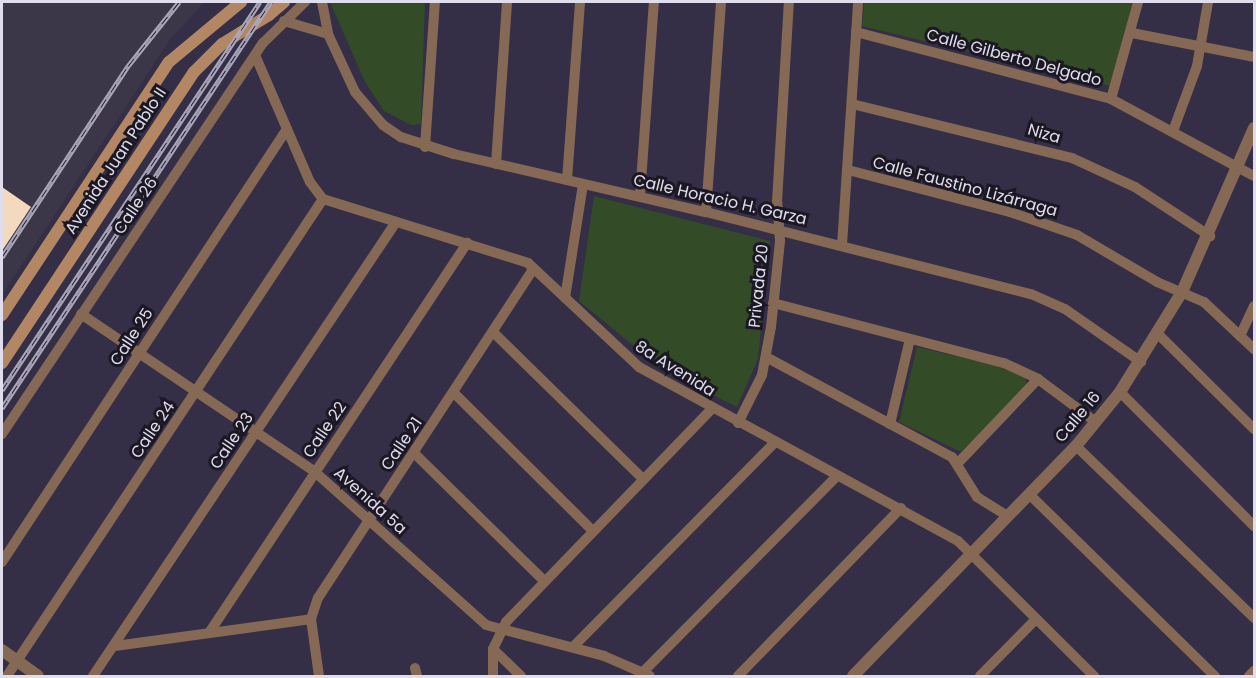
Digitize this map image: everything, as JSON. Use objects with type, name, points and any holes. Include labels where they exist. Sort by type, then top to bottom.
[{"type":"main road","name":"Avenida Juan Pablo II","points":[[2,315],[169,62],[241,2]]},
{"type":"main road","name":"Avenida Juan Pablo II","points":[[2,363],[194,72],[222,44],[269,15],[284,2]]},
{"type":"street","name":"Calle 26","points":[[2,434],[255,55],[284,21],[305,2]]},
{"type":"street","name":"Calle Horacio H. Garza","points":[[321,2],[328,34],[355,92],[369,111],[401,137],[425,147],[842,245],[1048,300],[1141,362]]},
{"type":"street","points":[[425,147],[435,2]]},
{"type":"street","points":[[496,164],[507,2]]},
{"type":"street","points":[[567,180],[580,2]]},
{"type":"street","points":[[640,196],[654,2]]},
{"type":"street","points":[[706,212],[721,2]]},
{"type":"street","name":"Privada 20","points":[[738,423],[758,386],[766,357],[779,230],[777,202],[789,2]]},
{"type":"street","points":[[842,245],[858,2]]},
{"type":"street","points":[[1111,99],[1132,33],[1138,2]]},
{"type":"street","points":[[1173,131],[1202,46],[1208,2]]},
{"type":"street","points":[[284,21],[328,34]]},
{"type":"street","name":"Calle Gilberto Delgado","points":[[856,32],[1111,99],[1254,176]]},
{"type":"street","points":[[1132,33],[1254,57]]},
{"type":"street","points":[[255,55],[310,182],[322,200]]},
{"type":"street","name":"Niza","points":[[852,104],[1072,158],[1135,187],[1210,236]]},
{"type":"street","name":"Calle 16","points":[[853,676],[1030,495],[1076,446],[1120,392],[1159,335],[1182,292],[1240,168],[1254,128]]},
{"type":"street","name":"Calle 25","points":[[2,562],[287,129]]},
{"type":"street","name":"Calle Faustino Lizárraga","points":[[848,170],[1036,219],[1095,243],[1157,282],[1204,302],[1254,349]]},
{"type":"street","points":[[565,298],[583,184]]},
{"type":"street","name":"8a Avenida","points":[[322,200],[520,259],[534,268],[639,367],[738,423],[902,508],[972,552],[1094,676]]},
{"type":"street","name":"Calle 24","points":[[7,676],[322,200]]},
{"type":"street","name":"Calle 23","points":[[93,676],[396,222]]},
{"type":"street","name":"Calle 22","points":[[209,633],[467,243]]},
{"type":"street","name":"Calle 21","points":[[311,619],[318,598],[415,454],[534,268]]},
{"type":"street","points":[[772,303],[986,358],[1038,379],[1096,422]]},
{"type":"street","points":[[1240,336],[1254,306]]},
{"type":"street","name":"Avenida 5a","points":[[81,314],[258,431],[315,472],[370,519],[472,615],[501,631],[573,647],[647,674]]},
{"type":"street","points":[[494,333],[643,479]]},
{"type":"street","points":[[1159,335],[1254,429]]},
{"type":"street","points":[[890,424],[910,339]]},
{"type":"street","points":[[766,357],[958,463],[977,497],[1007,516]]},
{"type":"street","points":[[958,463],[1038,379]]},
{"type":"street","points":[[1120,392],[1254,526]]},
{"type":"street","points":[[454,393],[591,529]]},
{"type":"street","points":[[493,676],[493,649],[501,631],[543,580],[591,529],[712,409]]},
{"type":"street","points":[[573,647],[775,442]]},
{"type":"street","points":[[1076,446],[1254,618]]},
{"type":"street","points":[[415,454],[543,580]]},
{"type":"street","points":[[647,674],[837,476]]},
{"type":"street","points":[[1030,495],[1215,676]]},
{"type":"street","points":[[738,676],[902,508]]},
{"type":"street","points":[[115,646],[311,619],[319,676]]},
{"type":"street","points":[[980,676],[1036,619]]},
{"type":"street","points":[[493,649],[521,676]]},
{"type":"street","points":[[2,650],[38,676]]},
{"type":"street","points":[[1249,676],[1254,671]]},
{"type":"shaded area","points":[[2,2],[204,2],[169,41],[2,295]]},
{"type":"green space","points":[[330,2],[425,2],[421,124],[411,125],[384,111],[365,82]]},
{"type":"green space","points":[[864,2],[1133,2],[1110,86],[862,26]]},
{"type":"green space","points":[[594,196],[770,241],[758,359],[737,407],[663,370],[579,301]]},
{"type":"green space","points":[[917,347],[997,366],[1025,377],[1027,386],[961,452],[899,422]]},
{"type":"building","points":[[2,187],[31,207],[2,251]]},
{"type":"railway","points":[[2,257],[128,66],[179,2]]},
{"type":"railway","points":[[2,390],[260,2]]},
{"type":"railway","points":[[2,408],[271,2]]}]
